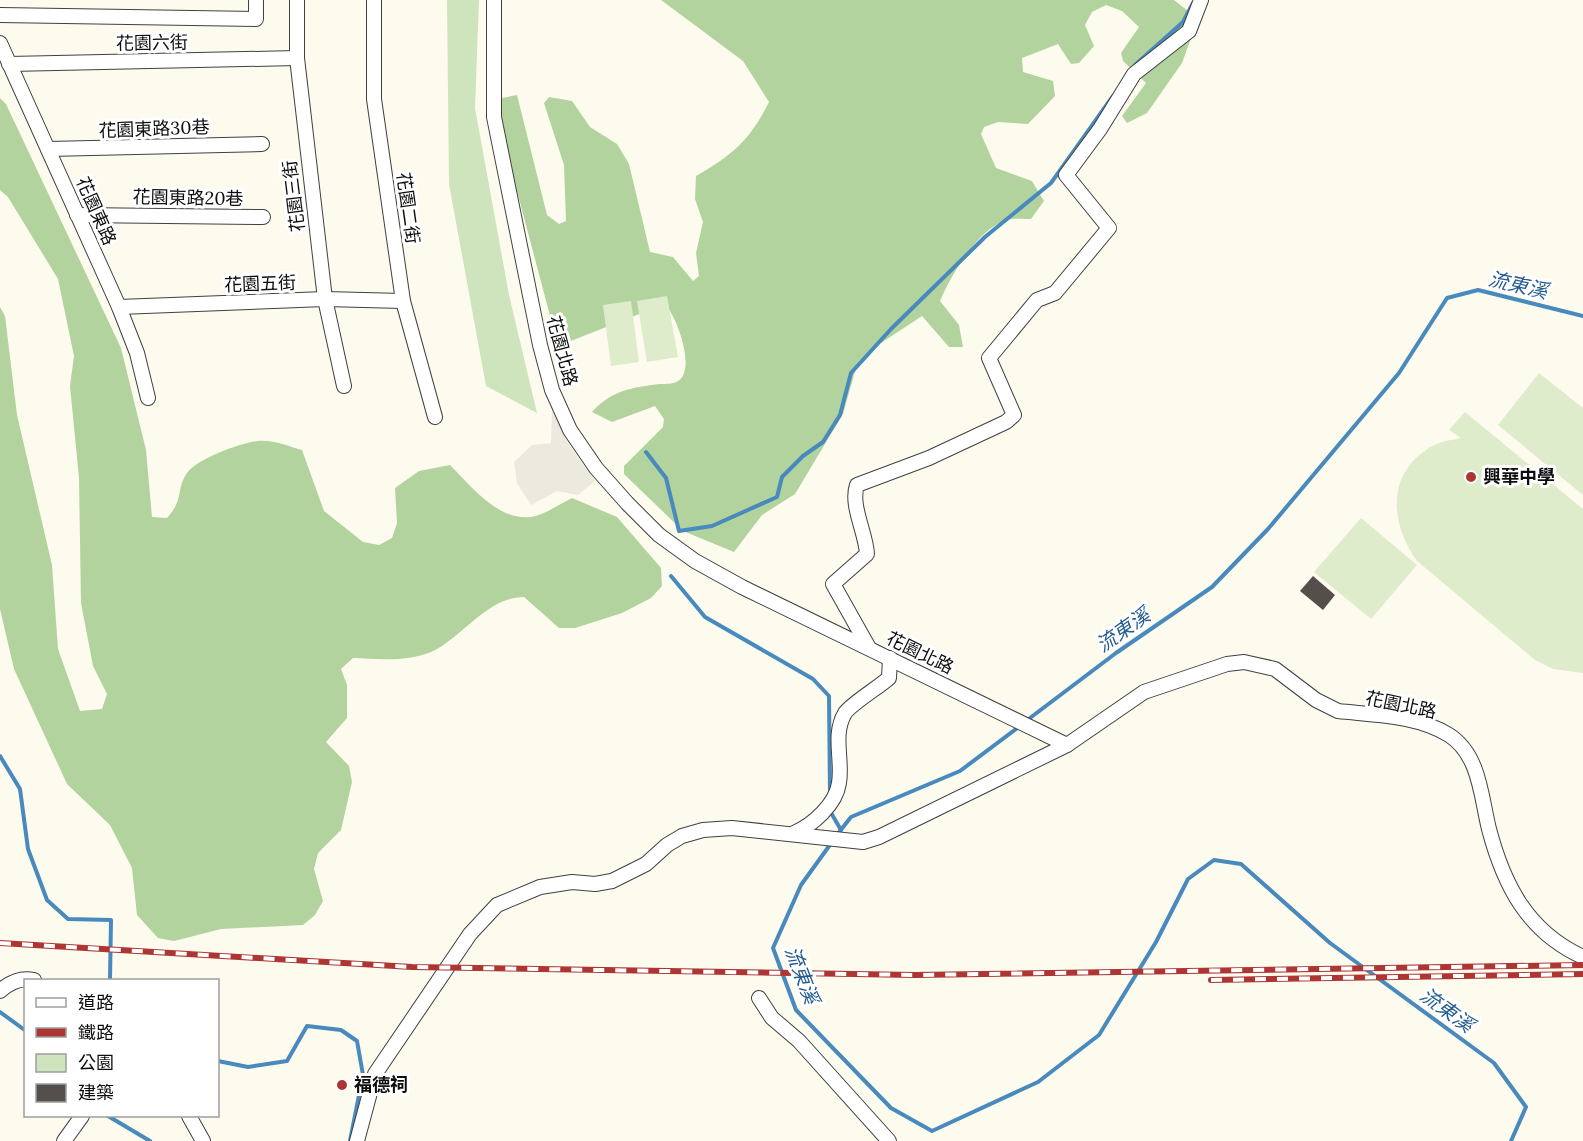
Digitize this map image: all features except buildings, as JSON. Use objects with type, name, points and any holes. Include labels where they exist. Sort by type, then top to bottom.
[{"type":"street","points":[[0,15],[256,18],[256,0]]},
{"type":"street","name":"花園三街","points":[[297,0],[297,58],[325,300],[344,386]]},
{"type":"street","name":"花園二街","points":[[374,0],[374,99],[403,301],[435,417]]},
{"type":"street","name":"花園北路","points":[[494,0],[494,117],[502,166],[540,345],[552,390],[570,430],[596,468],[659,535],[695,561],[742,587],[1066,745],[1144,692],[1227,664],[1244,662],[1275,669],[1321,704],[1338,711],[1428,725],[1449,735],[1471,759],[1497,856],[1529,918],[1548,936],[1583,957]]},
{"type":"street","points":[[869,648],[833,584],[867,554],[866,541],[854,495],[858,485],[929,458],[1006,422],[1014,415],[989,358],[1037,300],[1054,293],[1109,228],[1066,175],[1100,129],[1134,74],[1189,31],[1201,0]]},
{"type":"street","name":"花園東路","points":[[0,43],[119,307],[136,354],[148,398]]},
{"type":"street","name":"花園六街","points":[[9,64],[297,58]]},
{"type":"street","name":"花園東路30巷","points":[[48,149],[262,144]]},
{"type":"street","name":"花園東路20巷","points":[[77,215],[262,217]]},
{"type":"street","name":"花園五街","points":[[119,307],[325,300],[403,301]]},
{"type":"street","points":[[797,834],[806,828],[833,798],[840,782],[838,747],[845,713],[888,678],[890,658]]},
{"type":"street","points":[[357,1141],[375,1074],[470,934],[497,905],[540,887],[572,882],[595,884],[612,881],[646,864],[667,845],[682,836],[703,830],[732,828],[863,842],[879,837],[1066,745]]},
{"type":"street","points":[[0,991],[7,984],[28,979]]},
{"type":"street","points":[[759,998],[772,1018],[799,1041],[889,1141]]},
{"type":"street","points":[[64,1141],[81,1117]]},
{"type":"street","points":[[190,1117],[203,1141]]},
{"type":"green space","points":[[447,0],[479,0],[475,108],[509,295],[537,413],[486,386],[449,184]]},
{"type":"green space","points":[[661,0],[1174,0],[1198,19],[1182,63],[1147,113],[1127,123],[1122,116],[1146,83],[1123,61],[1121,53],[1139,27],[1122,11],[1106,5],[1092,12],[1085,25],[1094,46],[1079,63],[1071,64],[1058,44],[1022,58],[1023,72],[1053,81],[1055,96],[1028,124],[998,122],[984,127],[981,134],[996,168],[1032,181],[1044,201],[1031,219],[1007,220],[986,232],[976,242],[951,278],[940,301],[959,325],[963,347],[949,347],[922,316],[878,345],[856,368],[843,414],[795,494],[762,515],[734,552],[683,531],[624,474],[624,466],[663,427],[664,419],[655,406],[612,422],[592,412],[606,399],[623,391],[678,381],[683,375],[685,356],[676,322],[667,307],[652,309],[558,346],[499,123],[502,98],[517,95],[547,215],[559,224],[566,221],[564,165],[544,103],[549,97],[572,101],[590,127],[617,144],[629,164],[650,252],[673,257],[693,281],[699,276],[696,253],[703,222],[695,199],[696,176],[720,161],[747,137],[769,102],[743,61]]},
{"type":"green space","points":[[0,98],[6,104],[121,348],[146,450],[152,517],[167,518],[176,506],[187,473],[199,462],[240,445],[268,441],[302,450],[324,511],[363,542],[379,545],[392,538],[397,523],[395,488],[419,471],[450,465],[496,508],[518,517],[535,516],[572,498],[617,517],[661,568],[662,586],[651,598],[622,613],[575,628],[559,628],[524,597],[511,599],[487,610],[454,637],[431,652],[402,659],[353,658],[341,669],[347,685],[347,718],[326,742],[349,766],[352,782],[341,830],[318,853],[314,869],[323,901],[315,915],[303,925],[221,929],[174,941],[158,938],[137,915],[132,868],[110,825],[67,784],[14,669],[0,609],[0,307],[5,316],[17,415],[52,565],[58,649],[80,711],[102,709],[107,694],[93,666],[81,603],[79,478],[70,386],[74,356],[58,279],[8,197],[0,190]]},
{"type":"green space","points":[[667,296],[678,357],[647,362],[637,301]]},
{"type":"green space","points":[[631,301],[639,362],[611,366],[603,305]]},
{"type":"green space","points":[[1539,373],[1583,408],[1583,495],[1498,425]]},
{"type":"green space","points":[[1465,412],[1583,509],[1583,673],[1553,669],[1535,660],[1417,561],[1408,546],[1397,514],[1400,483],[1407,469],[1418,456],[1434,445],[1461,438],[1449,430]]},
{"type":"green space","points":[[1361,518],[1417,565],[1371,619],[1314,572]]},
{"type":"shaded area","points":[[552,410],[569,445],[595,481],[578,495],[557,491],[531,505],[517,483],[514,462],[532,445],[551,443]]},
{"type":"waterway","points":[[1135,65],[1183,22],[1193,3]]},
{"type":"waterway","points":[[646,452],[666,478],[679,531],[712,526],[777,497],[782,477],[803,456],[823,442],[840,415],[851,373],[891,329],[985,237],[1051,183],[1113,96]]},
{"type":"waterway","name":"流東溪","points":[[1026,721],[1116,653],[1212,587],[1268,529],[1399,373],[1447,298],[1478,290],[1583,316]]},
{"type":"waterway","points":[[671,576],[705,617],[813,679],[829,696],[830,794]]},
{"type":"waterway","name":"流東溪","points":[[836,836],[851,817],[960,771],[1020,726]]},
{"type":"waterway","points":[[0,756],[20,789],[28,849],[47,900],[68,919],[111,920],[110,979]]},
{"type":"waterway","points":[[830,811],[841,830]]},
{"type":"waterway","name":"流東溪","points":[[832,842],[801,885],[773,948],[796,1010],[891,1108],[932,1131],[1038,1082],[1099,1035],[1156,942],[1188,879],[1214,860],[1241,864],[1330,943],[1494,1063],[1526,1107],[1511,1141]]},
{"type":"waterway","points":[[0,1012],[24,1030]]},
{"type":"waterway","points":[[219,1061],[248,1067],[287,1061],[307,1026],[341,1030],[357,1041],[363,1075],[350,1141]]},
{"type":"waterway","points":[[110,1117],[150,1141]]},
{"type":"railway","points":[[0,943],[412,967],[915,975],[1583,965]]},
{"type":"railway","points":[[1211,980],[1583,974]]},
{"type":"place","name":"興華中學","points":[[1471,477]]},
{"type":"place","name":"福德祠","points":[[342,1085]]}]
